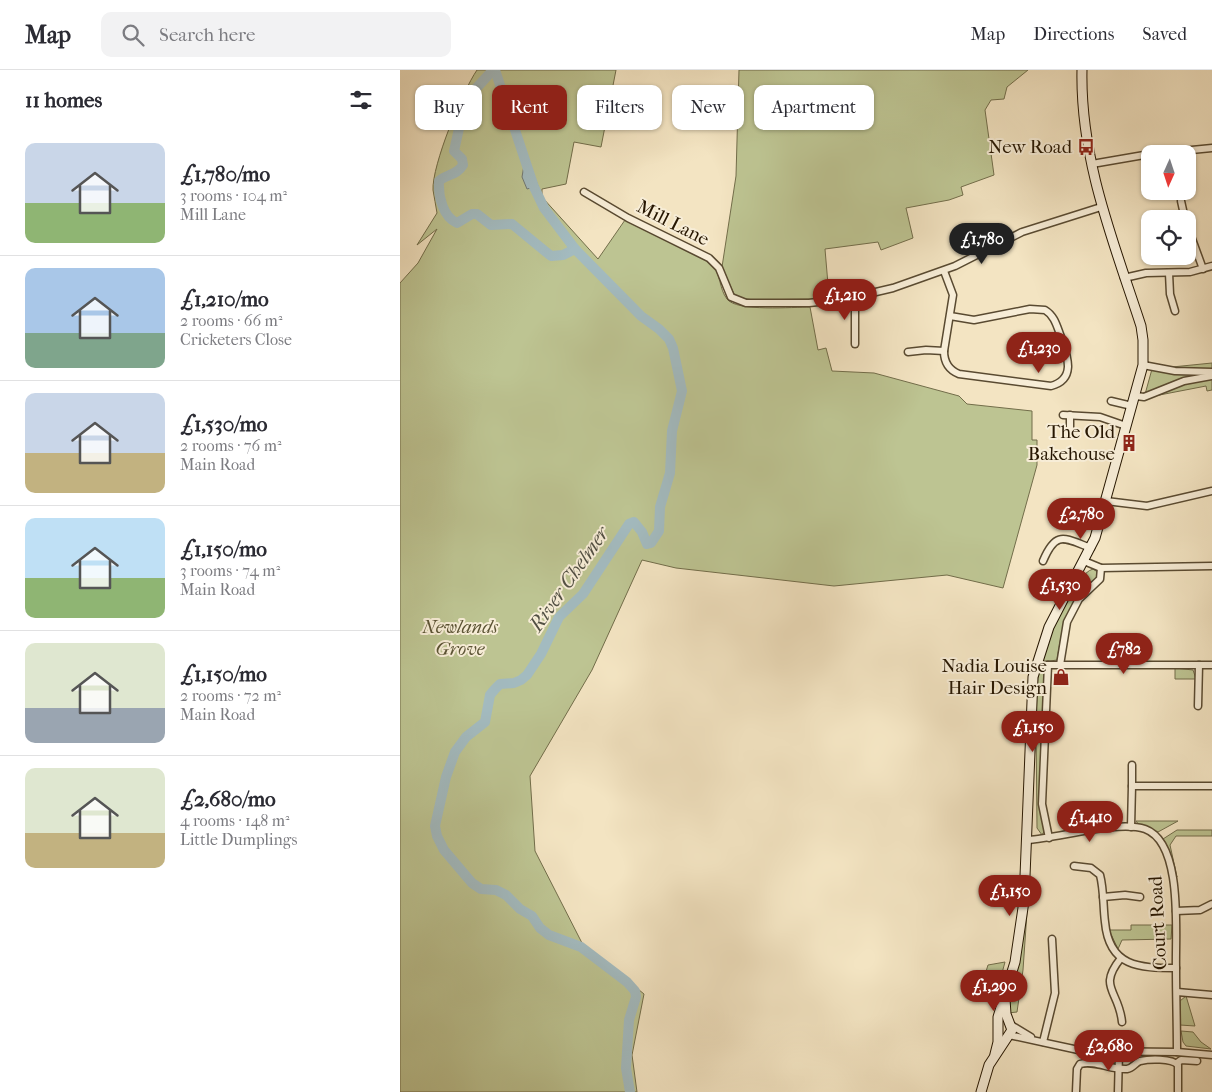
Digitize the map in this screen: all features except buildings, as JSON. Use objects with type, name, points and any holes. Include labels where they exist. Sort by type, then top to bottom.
[{"type":"main road","points":[[995,1054],[998,1042],[997,1027],[999,1013],[1006,997],[1021,931],[1028,840],[1030,700],[1036,665],[1050,627],[1090,548],[1106,501],[1143,365],[1142,333],[1102,207],[1092,164],[1084,116],[1082,70]]},
{"type":"main road","points":[[981,1092],[987,1070],[995,1054],[1012,1030],[1006,997]]},
{"type":"main road","points":[[997,1027],[1003,1021],[1010,1024]]},
{"type":"main road","points":[[997,1027],[1001,1036],[1008,1036]]},
{"type":"street","points":[[1196,150],[1212,148]]},
{"type":"street","points":[[1092,164],[1141,156]]},
{"type":"street","name":"Mill Lane","points":[[584,192],[628,218],[709,258],[719,268],[728,292],[736,300],[746,303],[791,304],[855,297],[893,288],[944,271],[1022,232],[1102,207]]},
{"type":"street","points":[[1181,201],[1183,210]]},
{"type":"street","points":[[1196,250],[1203,269]]},
{"type":"street","points":[[1124,278],[1146,272],[1169,273],[1203,269],[1212,266]]},
{"type":"street","points":[[944,271],[953,295],[944,351],[946,363],[954,372],[1051,386],[1065,378],[1069,368],[1068,357],[1054,319],[1046,310],[1030,309],[974,320],[950,316]]},
{"type":"street","points":[[1169,273],[1170,294],[1175,311]]},
{"type":"street","points":[[855,297],[855,344]]},
{"type":"street","points":[[908,352],[944,351]]},
{"type":"street","points":[[1143,365],[1169,370],[1212,374]]},
{"type":"street","points":[[1169,370],[1185,375],[1184,381]]},
{"type":"street","points":[[1136,396],[1144,397],[1184,381],[1212,374]]},
{"type":"street","points":[[1112,401],[1132,406]]},
{"type":"street","points":[[1070,432],[1067,415],[1100,417],[1126,426]]},
{"type":"street","points":[[1106,501],[1147,506],[1212,491]]},
{"type":"street","points":[[1043,560],[1050,545],[1060,538],[1090,548]]},
{"type":"street","points":[[1084,561],[1102,568],[1212,566]]},
{"type":"street","points":[[1060,665],[1067,622],[1079,599],[1100,579],[1102,568]]},
{"type":"street","points":[[1036,665],[1212,665]]},
{"type":"street","points":[[1048,665],[1042,804],[1049,838]]},
{"type":"street","points":[[1198,706],[1199,665]]},
{"type":"street","points":[[1131,827],[1132,765]]},
{"type":"street","points":[[1132,786],[1212,786]]},
{"type":"street","name":"Court Road","points":[[1028,840],[1131,827],[1150,832],[1164,849],[1174,878],[1177,1052]]},
{"type":"street","points":[[1074,866],[1096,871],[1101,881],[1108,937],[1114,950],[1121,958],[1142,968],[1176,968]]},
{"type":"street","points":[[1103,898],[1125,896],[1140,898]]},
{"type":"street","points":[[1176,911],[1200,910],[1211,906]]},
{"type":"street","points":[[1040,1041],[1054,999],[1052,939]]},
{"type":"street","points":[[1121,958],[1110,973],[1109,980],[1121,1010],[1122,1022]]},
{"type":"street","points":[[1176,992],[1212,995]]},
{"type":"street","points":[[1010,1024],[1040,1041]]},
{"type":"street","points":[[1008,1036],[1040,1041],[1083,1052],[1177,1052],[1212,1055]]},
{"type":"street","points":[[1118,1092],[1119,1052]]},
{"type":"street","points":[[1076,1092],[1077,1069],[1080,1064],[1099,1064],[1106,1068],[1129,1069],[1142,1061],[1177,1063],[1181,1060],[1197,1061]]},
{"type":"street","points":[[1177,1063],[1179,1067],[1178,1092]]},
{"type":"green space","name":"Newlands Grove","points":[[477,70],[616,70],[613,85],[577,85],[577,130],[604,130],[601,147],[574,142],[566,184],[542,189],[542,197],[598,259],[625,220],[712,264],[717,272],[724,295],[732,303],[753,307],[810,307],[818,350],[826,348],[832,371],[874,373],[959,396],[967,404],[1032,411],[1032,440],[1037,440],[1037,465],[1003,588],[947,575],[834,586],[676,568],[642,560],[592,670],[530,776],[535,851],[582,943],[644,994],[632,1055],[637,1092],[400,1092],[400,283],[418,263],[437,229],[417,245],[437,213],[433,190],[434,179],[449,130],[482,130],[482,85],[469,85]]},
{"type":"green space","points":[[739,70],[1028,70],[1007,87],[1004,99],[991,100],[985,110],[994,175],[961,187],[963,195],[949,200],[906,208],[913,238],[881,250],[878,242],[825,249],[829,296],[809,299],[754,300],[741,298],[734,294],[722,267],[736,176],[737,130],[744,130],[744,85],[739,85]]},
{"type":"green space","points":[[1212,363],[1212,390],[1207,391],[1206,386],[1144,398],[1152,369]]},
{"type":"green space","points":[[1093,569],[1099,573],[1095,580],[1080,593],[1069,611],[1063,627],[1057,660],[1043,662],[1041,660],[1062,609],[1078,583]]},
{"type":"green space","points":[[1175,668],[1193,670],[1196,679],[1175,679]]},
{"type":"green space","points":[[1045,669],[1043,720],[1035,720],[1038,676],[1040,670]]},
{"type":"green space","points":[[1036,722],[1043,722],[1043,826],[1045,830],[1042,835],[1037,828]]},
{"type":"green space","points":[[1136,821],[1178,821],[1158,832],[1139,825]]},
{"type":"green space","points":[[1177,830],[1212,830],[1212,836],[1176,836],[1170,845],[1177,877],[1163,839]]},
{"type":"green space","points":[[1028,898],[1023,970],[1017,1012],[1008,1013],[1009,999],[1017,967]]},
{"type":"green space","points":[[1131,925],[1172,925],[1171,939],[1122,940],[1118,949],[1109,930],[1131,930]]},
{"type":"green space","points":[[1005,962],[995,999],[991,981],[984,978],[988,965]]},
{"type":"green space","points":[[1186,996],[1195,1026],[1180,1025],[1180,1001]]},
{"type":"green space","points":[[1181,1031],[1193,1032],[1201,1042],[1211,1049],[1186,1046],[1183,1042]]},
{"type":"water","points":[[529,162],[538,186],[527,189],[522,177],[524,165]]},
{"type":"waterway","name":"River Chelmer","points":[[493,70],[469,96],[464,106],[454,151],[462,159],[463,165],[458,171],[439,181],[442,205],[448,216],[457,223],[472,214],[477,214],[491,225],[512,224],[551,256],[563,255],[575,249]]},
{"type":"waterway","name":"River Chelmer","points":[[495,70],[534,187],[544,208],[575,249],[641,316],[669,339],[673,348],[682,391],[672,431],[670,473],[660,507],[659,531],[651,543],[647,544],[642,532],[634,522],[629,524],[583,594],[559,617],[541,654],[527,675],[514,683],[500,684],[490,695],[485,722],[466,737],[455,752],[446,777],[435,826],[437,836],[444,850],[472,883],[481,889],[496,890],[506,895],[520,909],[532,916],[540,928],[549,935],[581,947],[627,982],[635,991],[636,997],[629,1020],[626,1068],[630,1092]]},
{"type":"place","name":"New Road","points":[[1086,147]]},
{"type":"place","name":"The Old Bakehouse","points":[[1129,443]]},
{"type":"place","name":"Nadia Louise Hair Design","points":[[1061,677]]}]
